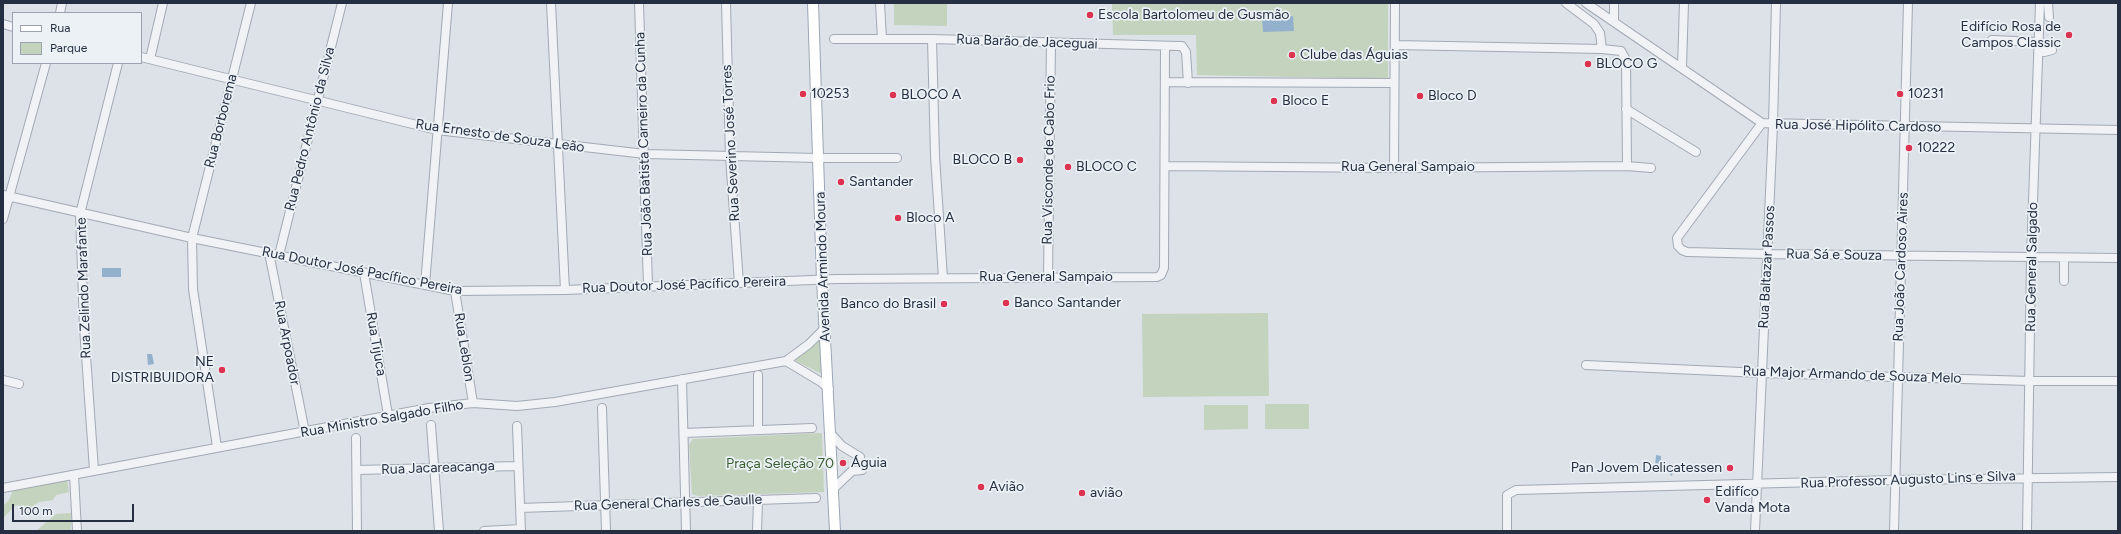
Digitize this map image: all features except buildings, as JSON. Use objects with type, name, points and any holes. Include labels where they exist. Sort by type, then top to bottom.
[{"type":"main road","name":"Avenida Armindo Moura","points":[[812,3],[819,158],[822,280],[829,389],[835,531]]},
{"type":"street","points":[[150,59],[163,3]]},
{"type":"street","name":"Rua Borborema","points":[[217,447],[192,289],[192,238],[251,3]]},
{"type":"street","name":"Rua Pedro Antônio da Silva","points":[[279,255],[342,3]]},
{"type":"street","points":[[425,285],[448,3]]},
{"type":"street","points":[[551,3],[565,290]]},
{"type":"street","name":"Rua João Batista Carneiro da Cunha","points":[[639,3],[648,286]]},
{"type":"street","name":"Rua Severino José Torres","points":[[726,3],[730,157],[739,283]]},
{"type":"street","points":[[880,3],[882,39]]},
{"type":"street","points":[[1394,168],[1395,3]]},
{"type":"street","points":[[1566,3],[1594,24],[1600,33],[1602,49]]},
{"type":"street","name":"Rua José Hipólito Cardoso","points":[[1586,3],[1682,67],[1762,123],[1773,125],[2118,130]]},
{"type":"street","points":[[1614,3],[1614,21]]},
{"type":"street","points":[[1682,67],[1684,3]]},
{"type":"street","name":"Rua Baltazar Passos","points":[[1755,531],[1773,125],[1776,3]]},
{"type":"street","name":"Rua João Cardoso Aires","points":[[1894,531],[1901,256],[1906,181],[1905,127],[1908,3]]},
{"type":"street","points":[[2044,3],[2049,17]]},
{"type":"street","name":"Rua General Salgado","points":[[2027,531],[2035,129],[2038,42],[2044,3]]},
{"type":"street","name":"Rua Barão de Jaceguai","points":[[834,39],[932,39],[1182,46],[1186,52],[1188,83]]},
{"type":"street","points":[[932,39],[935,156],[943,278]]},
{"type":"street","points":[[1992,40],[2038,42]]},
{"type":"street","name":"Rua Visconde de Cabo Frio","points":[[1048,278],[1051,42]]},
{"type":"street","points":[[1395,45],[1617,50],[1624,55],[1626,60],[1627,166]]},
{"type":"street","name":"Rua General Sampaio","points":[[822,280],[1157,277],[1161,275],[1164,268],[1165,46]]},
{"type":"street","name":"Rua Ernesto de Souza Leão","points":[[142,57],[437,130],[645,154],[730,157],[897,158]]},
{"type":"street","points":[[3,219],[6,196],[46,64]]},
{"type":"street","name":"Rua Zelindo Marafante","points":[[94,470],[84,327],[80,214],[118,64]]},
{"type":"street","points":[[1165,82],[1394,83]]},
{"type":"street","points":[[1626,109],[1696,152]]},
{"type":"street","name":"Rua Sá e Souza","points":[[1762,123],[1677,238],[1678,246],[1687,252],[2118,258]]},
{"type":"street","name":"Rua General Sampaio","points":[[1165,166],[1394,168],[1627,166],[1651,168]]},
{"type":"street","name":"Rua Doutor José Pacífico Pereira","points":[[6,196],[80,214],[192,238],[455,290],[565,290],[822,280]]},
{"type":"street","name":"Rua Arpoador","points":[[269,253],[305,432]]},
{"type":"street","points":[[2064,258],[2064,281]]},
{"type":"street","name":"Rua Tijuca","points":[[364,273],[388,415]]},
{"type":"street","name":"Rua Leblon","points":[[455,290],[473,403]]},
{"type":"street","name":"Rua Ministro Salgado Filho","points":[[3,488],[217,447],[305,432],[388,415],[473,403],[517,406],[555,402],[786,361],[809,344],[825,328]]},
{"type":"street","points":[[786,361],[821,382],[829,389]]},
{"type":"street","name":"Rua Major Armando de Souza Melo","points":[[1586,365],[1762,373],[2030,381],[2118,381]]},
{"type":"street","points":[[758,375],[758,430]]},
{"type":"street","points":[[682,379],[686,531]]},
{"type":"street","points":[[3,380],[19,384]]},
{"type":"street","points":[[602,408],[606,531]]},
{"type":"street","points":[[431,425],[439,531]]},
{"type":"street","points":[[484,531],[521,530],[516,426]]},
{"type":"street","points":[[684,433],[812,428]]},
{"type":"street","points":[[831,434],[842,446],[857,456],[852,471],[833,489]]},
{"type":"street","points":[[356,438],[358,531]]},
{"type":"street","name":"Rua Jacareacanga","points":[[357,470],[518,466]]},
{"type":"street","points":[[852,471],[862,470]]},
{"type":"street","points":[[74,475],[77,531]]},
{"type":"street","name":"Rua Professor Augusto Lins e Silva","points":[[1507,531],[1507,495],[1516,490],[2029,477],[2118,477]]},
{"type":"street","name":"Rua General Charles de Gaulle","points":[[520,508],[816,498]]},
{"type":"street","points":[[757,531],[758,500]]},
{"type":"green space","points":[[894,3],[947,3],[947,26],[894,25]]},
{"type":"green space","name":"Clube das Águias","points":[[1112,3],[1388,3],[1388,79],[1197,75],[1196,35],[1113,35]]},
{"type":"green space","points":[[1268,313],[1269,396],[1143,397],[1142,314]]},
{"type":"green space","points":[[820,339],[822,374],[796,361],[795,358]]},
{"type":"green space","points":[[1265,404],[1309,404],[1309,429],[1265,429]]},
{"type":"green space","points":[[1204,405],[1248,405],[1248,429],[1204,430]]},
{"type":"green space","name":"Praça Seleção 70","points":[[822,434],[824,492],[698,496],[692,494],[689,445],[693,439]]},
{"type":"green space","points":[[841,457],[849,462],[844,468],[842,467]]},
{"type":"green space","points":[[67,480],[69,492],[56,495],[53,500],[39,502],[30,508],[16,505],[3,518],[3,506],[9,500],[13,490]]},
{"type":"green space","points":[[71,513],[71,531],[36,531],[56,514]]},
{"type":"water","points":[[1293,16],[1294,31],[1263,32],[1262,17]]},
{"type":"water","points":[[102,268],[121,268],[121,277],[102,277]]},
{"type":"water","points":[[147,354],[152,354],[154,364],[148,365]]},
{"type":"water","points":[[1656,455],[1661,456],[1661,469],[1655,467]]},
{"type":"water","points":[[1669,463],[1674,465],[1672,476],[1667,472]]},
{"type":"place","name":"Escola Bartolomeu de Gusmão","points":[[1090,15]]},
{"type":"place","name":"Edifício Rosa de Campos Classic","points":[[2069,35]]},
{"type":"place","name":"Clube das Águias","points":[[1292,55]]},
{"type":"place","name":"BLOCO G","points":[[1588,64]]},
{"type":"place","name":"10253","points":[[803,94]]},
{"type":"place","name":"10231","points":[[1900,94]]},
{"type":"place","name":"BLOCO A","points":[[893,95]]},
{"type":"place","name":"Bloco D","points":[[1420,96]]},
{"type":"place","name":"Bloco E","points":[[1274,101]]},
{"type":"place","name":"10222","points":[[1909,148]]},
{"type":"place","name":"BLOCO B","points":[[1020,160]]},
{"type":"place","name":"BLOCO C","points":[[1068,167]]},
{"type":"place","name":"Santander","points":[[841,182]]},
{"type":"place","name":"Bloco A","points":[[898,218]]},
{"type":"place","name":"Banco Santander","points":[[1006,303]]},
{"type":"place","name":"Banco do Brasil","points":[[944,304]]},
{"type":"place","name":"NE DISTRIBUIDORA","points":[[222,370]]},
{"type":"place","name":"Águia","points":[[843,463]]},
{"type":"place","name":"Pan Jovem Delicatessen","points":[[1730,468]]},
{"type":"place","name":"Avião","points":[[981,487]]},
{"type":"place","name":"avião","points":[[1082,493]]},
{"type":"place","name":"Edifíco Vanda Mota","points":[[1707,500]]}]
